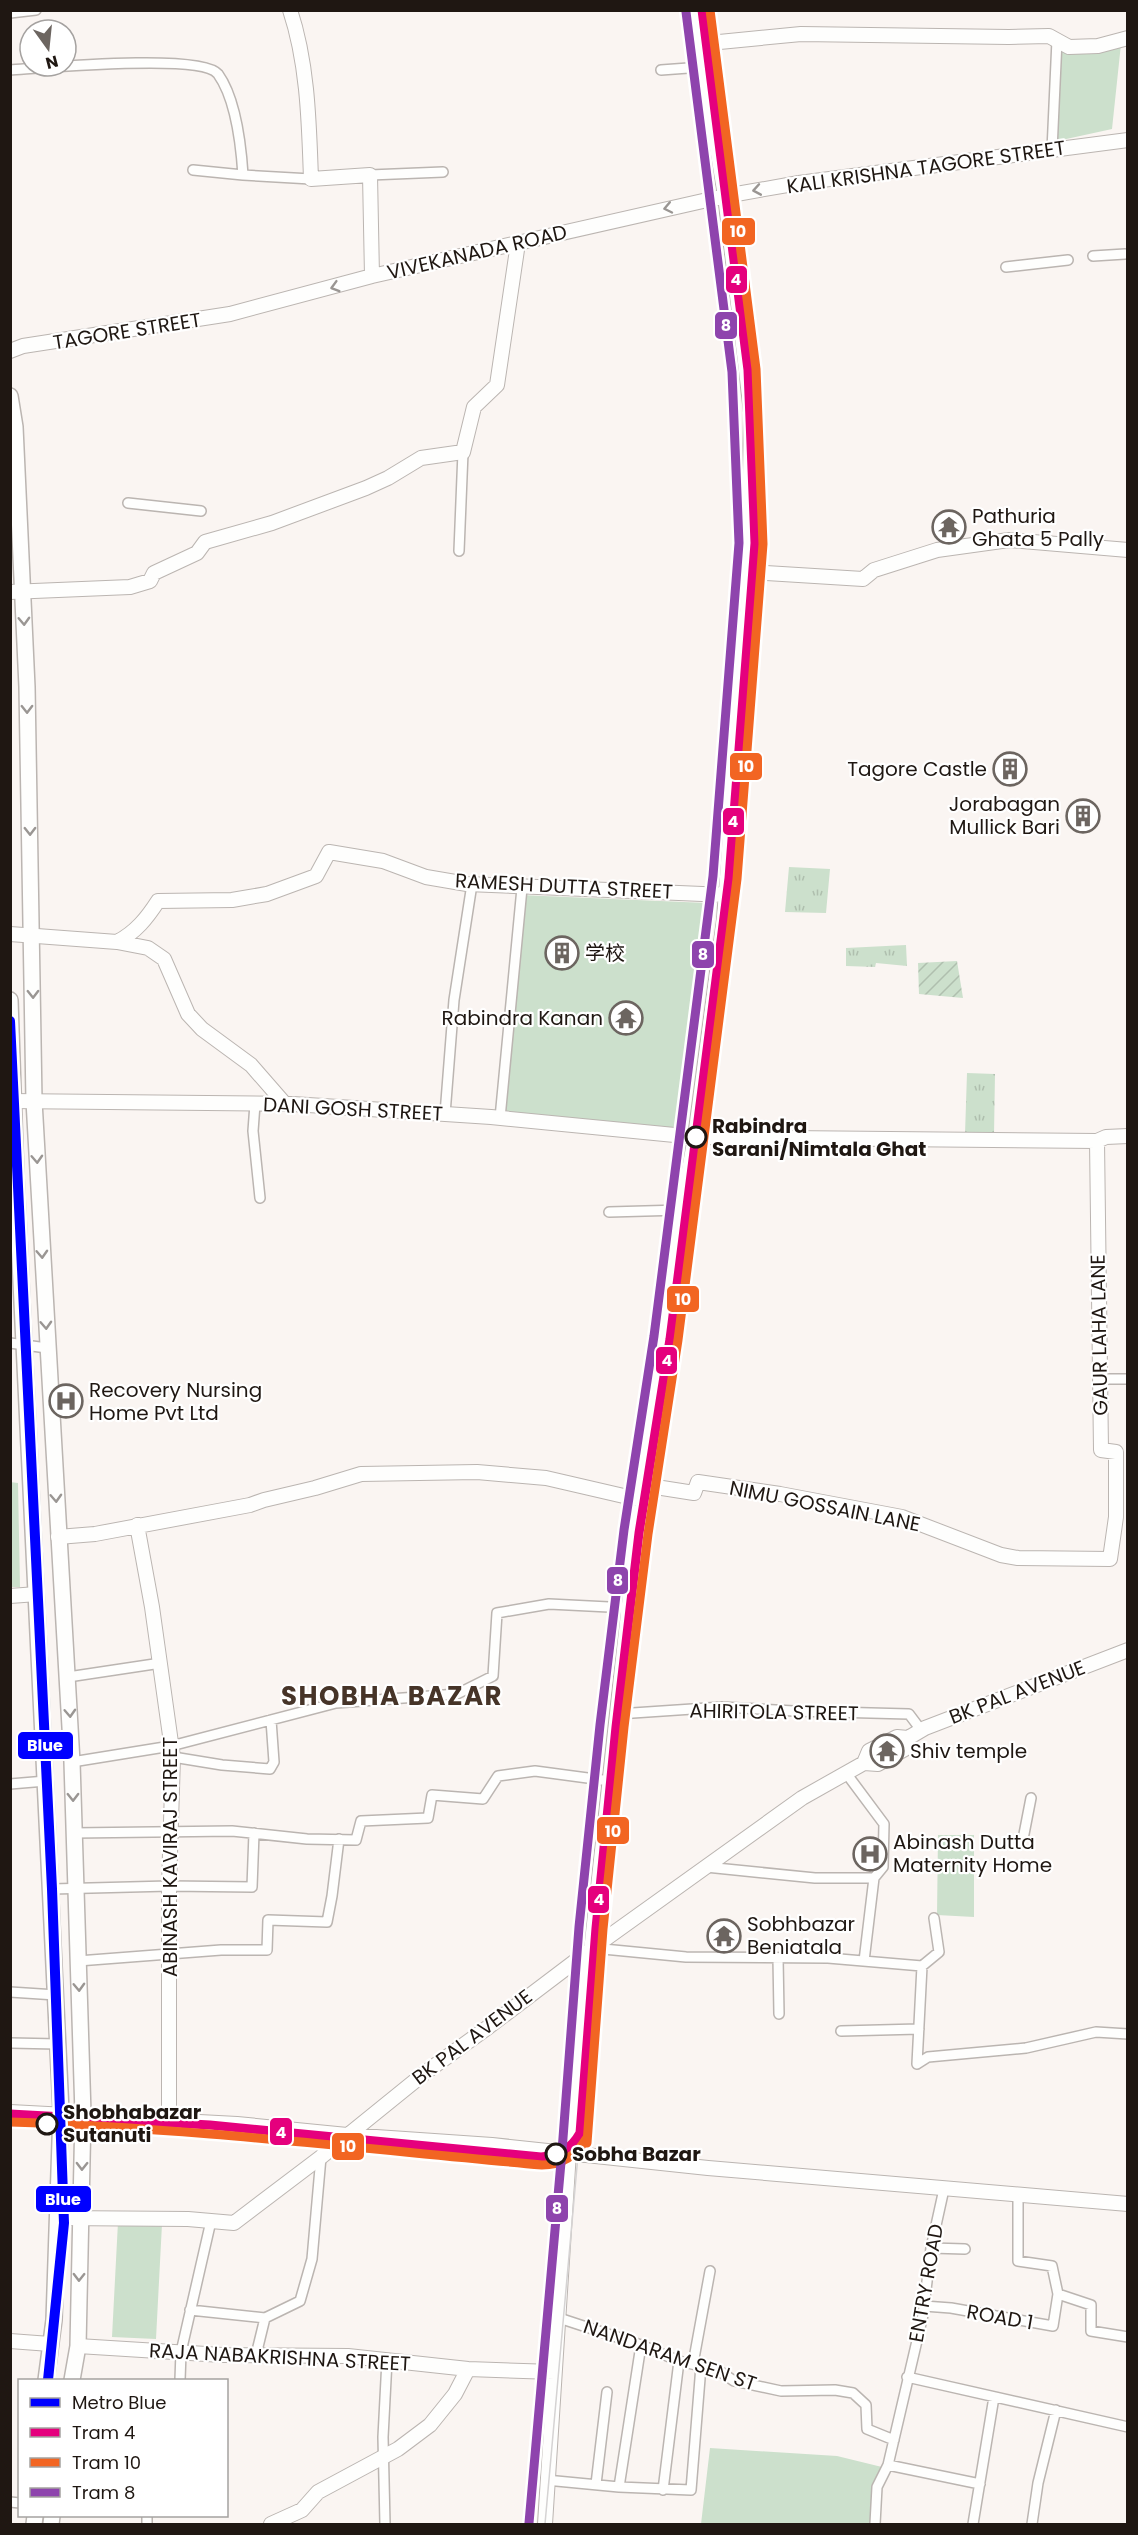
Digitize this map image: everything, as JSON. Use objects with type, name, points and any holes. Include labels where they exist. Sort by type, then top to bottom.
[{"type":"main road","points":[[10,396],[15,427],[16,592],[32,935],[34,1101],[68,1677],[76,1887],[83,2114],[78,2346],[72,2379]]},
{"type":"main road","points":[[10,1000],[17,1344],[37,1594],[61,2113],[54,2320],[46,2379]]},
{"type":"street","points":[[10,13],[36,10]]},
{"type":"street","points":[[290,10],[302,61],[310,130],[311,179]]},
{"type":"street","points":[[545,2524],[546,2480],[569,2152],[658,1339],[695,1137],[714,1002],[726,895],[750,572],[751,412],[725,196],[694,10]]},
{"type":"street","points":[[699,44],[801,33],[1009,38],[1042,35],[1057,40],[1069,48],[1082,48],[1128,38]]},
{"type":"street","points":[[1052,150],[1057,40]]},
{"type":"street","points":[[10,70],[140,62],[201,64],[209,67],[217,72],[227,93],[238,130],[243,175]]},
{"type":"street","points":[[661,70],[702,66]]},
{"type":"street","name":"KALI KRISHNA TAGORE STREET","points":[[725,196],[799,183],[1128,140]]},
{"type":"street","points":[[194,170],[311,179],[443,172]]},
{"type":"street","points":[[370,175],[372,276]]},
{"type":"street","name":"VIVEKANADA ROAD","points":[[230,314],[372,276],[725,196]]},
{"type":"street","points":[[459,551],[463,452],[474,407],[497,385],[518,243]]},
{"type":"street","points":[[1093,256],[1125,254]]},
{"type":"street","points":[[1006,267],[1068,260]]},
{"type":"street","name":"TAGORE STREET","points":[[15,347],[230,314]]},
{"type":"street","points":[[16,592],[130,586],[150,581],[154,573],[197,553],[205,542],[272,523],[366,488],[421,458],[463,452]]},
{"type":"street","points":[[128,504],[201,511]]},
{"type":"street","points":[[750,572],[863,579],[874,570],[937,550],[1009,540],[1128,550]]},
{"type":"street","name":"RAMESH DUTTA STREET","points":[[117,942],[130,935],[146,920],[158,901],[232,900],[267,894],[316,876],[329,852],[382,861],[426,878],[472,884],[522,888],[726,895]]},
{"type":"street","points":[[445,1114],[454,1000],[472,884]]},
{"type":"street","points":[[500,1118],[522,888]]},
{"type":"street","points":[[10,934],[117,942],[148,948],[164,959],[188,1014],[202,1029],[251,1065],[285,1104]]},
{"type":"street","name":"DANI GOSH STREET","points":[[12,1101],[285,1104],[500,1118],[695,1137],[1097,1141],[1106,1137],[1128,1136]]},
{"type":"street","points":[[255,1104],[252,1131],[260,1198]]},
{"type":"street","name":"GAUR LAHA LANE","points":[[1097,1141],[1101,1450],[1116,1452],[1116,1516]]},
{"type":"street","points":[[609,1212],[681,1210]]},
{"type":"street","points":[[17,1344],[47,1348]]},
{"type":"street","points":[[1100,1379],[1128,1379]]},
{"type":"street","points":[[58,1537],[95,1534],[250,1505],[361,1474],[477,1472],[539,1477],[640,1500]]},
{"type":"street","name":"NIMU GOSSAIN LANE","points":[[643,1485],[694,1493],[698,1482],[780,1494],[902,1517],[1001,1555],[1018,1558],[1110,1559],[1116,1516]]},
{"type":"street","name":"ABINASH KAVIRAJ STREET","points":[[136,1525],[171,1727],[169,2119]]},
{"type":"street","points":[[10,1596],[37,1594]]},
{"type":"street","points":[[72,1762],[172,1752],[272,1720],[336,1703],[457,1694],[493,1676],[497,1613],[549,1604],[629,1608]]},
{"type":"street","name":"BK PAL AVENUE","points":[[58,2218],[188,2219],[234,2223],[321,2157],[426,2072],[593,1948],[802,1798],[864,1763],[869,1751],[897,1737],[908,1738],[921,1730],[1128,1650]]},
{"type":"street","points":[[68,1677],[160,1664]]},
{"type":"street","name":"AHIRITOLA STREET","points":[[618,1714],[722,1707],[794,1712],[909,1714],[921,1730]]},
{"type":"street","points":[[172,1752],[222,1765],[270,1769],[274,1762],[272,1720]]},
{"type":"street","points":[[74,1833],[172,1830],[356,1840],[361,1821],[428,1818],[432,1795],[483,1799],[498,1776],[535,1771],[610,1781]]},
{"type":"street","points":[[846,1773],[884,1824],[883,1867],[874,1878],[864,1961]]},
{"type":"street","points":[[10,1784],[46,1781]]},
{"type":"street","points":[[1024,1834],[1031,1798]]},
{"type":"street","points":[[51,1888],[252,1887],[254,1833]]},
{"type":"street","points":[[78,1961],[222,1950],[267,1950],[268,1920],[327,1922],[339,1839]]},
{"type":"street","points":[[706,1867],[815,1878],[874,1878]]},
{"type":"street","points":[[593,1948],[686,1957],[828,1958],[922,1966],[939,1952],[934,1918]]},
{"type":"street","points":[[778,1959],[779,2014]]},
{"type":"street","points":[[922,1966],[917,2064],[928,2057],[1026,2048],[1096,2032],[1128,2034]]},
{"type":"street","points":[[10,1992],[56,1995]]},
{"type":"street","points":[[841,2031],[919,2029]]},
{"type":"street","points":[[10,2043],[58,2044]]},
{"type":"street","points":[[10,2112],[169,2119],[569,2152],[708,2168],[1128,2204]]},
{"type":"street","points":[[190,2310],[265,2318],[300,2301],[312,2259],[321,2157]]},
{"type":"street","name":"ENTRY ROAD","points":[[875,2524],[877,2487],[888,2465],[924,2306],[931,2248],[944,2189]]},
{"type":"street","points":[[1018,2195],[1018,2261],[1052,2266],[1058,2294]]},
{"type":"street","points":[[180,2379],[181,2352],[211,2221]]},
{"type":"street","points":[[931,2248],[964,2249]]},
{"type":"street","points":[[546,2480],[619,2487],[691,2490],[697,2365],[710,2271]]},
{"type":"street","name":"ROAD 1","points":[[924,2306],[951,2308],[1053,2326],[1058,2294],[1091,2305],[1091,2331],[1128,2337]]},
{"type":"street","points":[[256,2355],[265,2318]]},
{"type":"street","name":"NANDARAM SEN ST","points":[[559,2318],[641,2345],[679,2361],[718,2370],[734,2381],[781,2391],[835,2390],[853,2393],[866,2405],[867,2429],[894,2439]]},
{"type":"street","points":[[10,2341],[50,2344]]},
{"type":"street","points":[[619,2487],[641,2345]]},
{"type":"street","name":"RAJA NABAKRISHNA STREET","points":[[78,2346],[256,2355],[348,2356],[468,2369],[555,2372]]},
{"type":"street","points":[[385,2524],[384,2458],[387,2360]]},
{"type":"street","points":[[663,2490],[679,2361]]},
{"type":"street","points":[[271,2524],[302,2510],[318,2492],[384,2458],[430,2425],[455,2394],[468,2369]]},
{"type":"street","points":[[907,2377],[1128,2427]]},
{"type":"street","points":[[596,2484],[607,2392]]},
{"type":"street","points":[[973,2524],[994,2397]]},
{"type":"street","points":[[1032,2524],[1038,2483],[1056,2410]]},
{"type":"street","points":[[888,2465],[980,2484]]},
{"type":"green space","points":[[1054,40],[1121,44],[1112,129],[1048,143]]},
{"type":"green space","points":[[789,867],[830,869],[826,913],[785,912]]},
{"type":"green space","points":[[520,895],[707,903],[684,1129],[497,1114]]},
{"type":"green space","points":[[906,945],[907,966],[876,963],[875,967],[846,966],[846,948]]},
{"type":"green space","points":[[957,961],[963,998],[919,994],[918,963]]},
{"type":"green space","points":[[967,1073],[995,1074],[994,1135],[965,1134]]},
{"type":"green space","points":[[10,1482],[18,1483],[20,1587],[11,1587]]},
{"type":"green space","points":[[938,1835],[974,1835],[974,1917],[937,1915]]},
{"type":"green space","points":[[118,2222],[162,2224],[156,2339],[112,2337]]},
{"type":"green space","points":[[710,2448],[837,2456],[882,2467],[872,2495],[872,2524],[701,2524]]},
{"type":"tram line","name":"4","points":[[10,2114],[210,2125],[541,2157],[564,2151],[580,2133],[596,1928],[616,1727],[639,1533],[670,1339],[729,878],[755,543],[748,370],[702,10]]},
{"type":"tram line","name":"10","points":[[587,2143],[603,1929],[624,1727],[648,1534],[678,1340],[737,879],[763,544],[756,369],[710,10]]},
{"type":"tram line","name":"8","points":[[529,2523],[579,1927],[600,1725],[624,1530],[654,1336],[713,876],[739,543],[732,372],[686,12]]},
{"type":"tram line","name":"10","points":[[10,2122],[210,2134],[542,2165],[568,2158],[586,2139]]},
{"type":"tram line","points":[[545,2524],[580,2133]]},
{"type":"metro line","name":"Blue","points":[[10,1021],[52,1889],[64,2223],[48,2379]]},
{"type":"place","name":"Pathuria Ghata 5 Pally","points":[[949,527]]},
{"type":"place","name":"Tagore Castle","points":[[1010,769]]},
{"type":"place","name":"Jorabagan Mullick Bari","points":[[1083,816]]},
{"type":"place","name":"学校","points":[[562,953]]},
{"type":"place","name":"Rabindra Kanan","points":[[626,1018]]},
{"type":"place","name":"Rabindra Sarani/Nimtala Ghat","points":[[696,1137]]},
{"type":"place","name":"Recovery Nursing Home Pvt Ltd","points":[[66,1401]]},
{"type":"place","name":"Shiv temple","points":[[887,1751]]},
{"type":"place","name":"Abinash Dutta Maternity Home","points":[[870,1854]]},
{"type":"place","name":"Sobhbazar Beniatala","points":[[724,1936]]},
{"type":"place","name":"Shobhabazar Sutanuti","points":[[47,2124]]},
{"type":"place","name":"Sobha Bazar","points":[[556,2154]]},
{"type":"district","name":"SHOBHA BAZAR","points":[[392,1696]]}]
